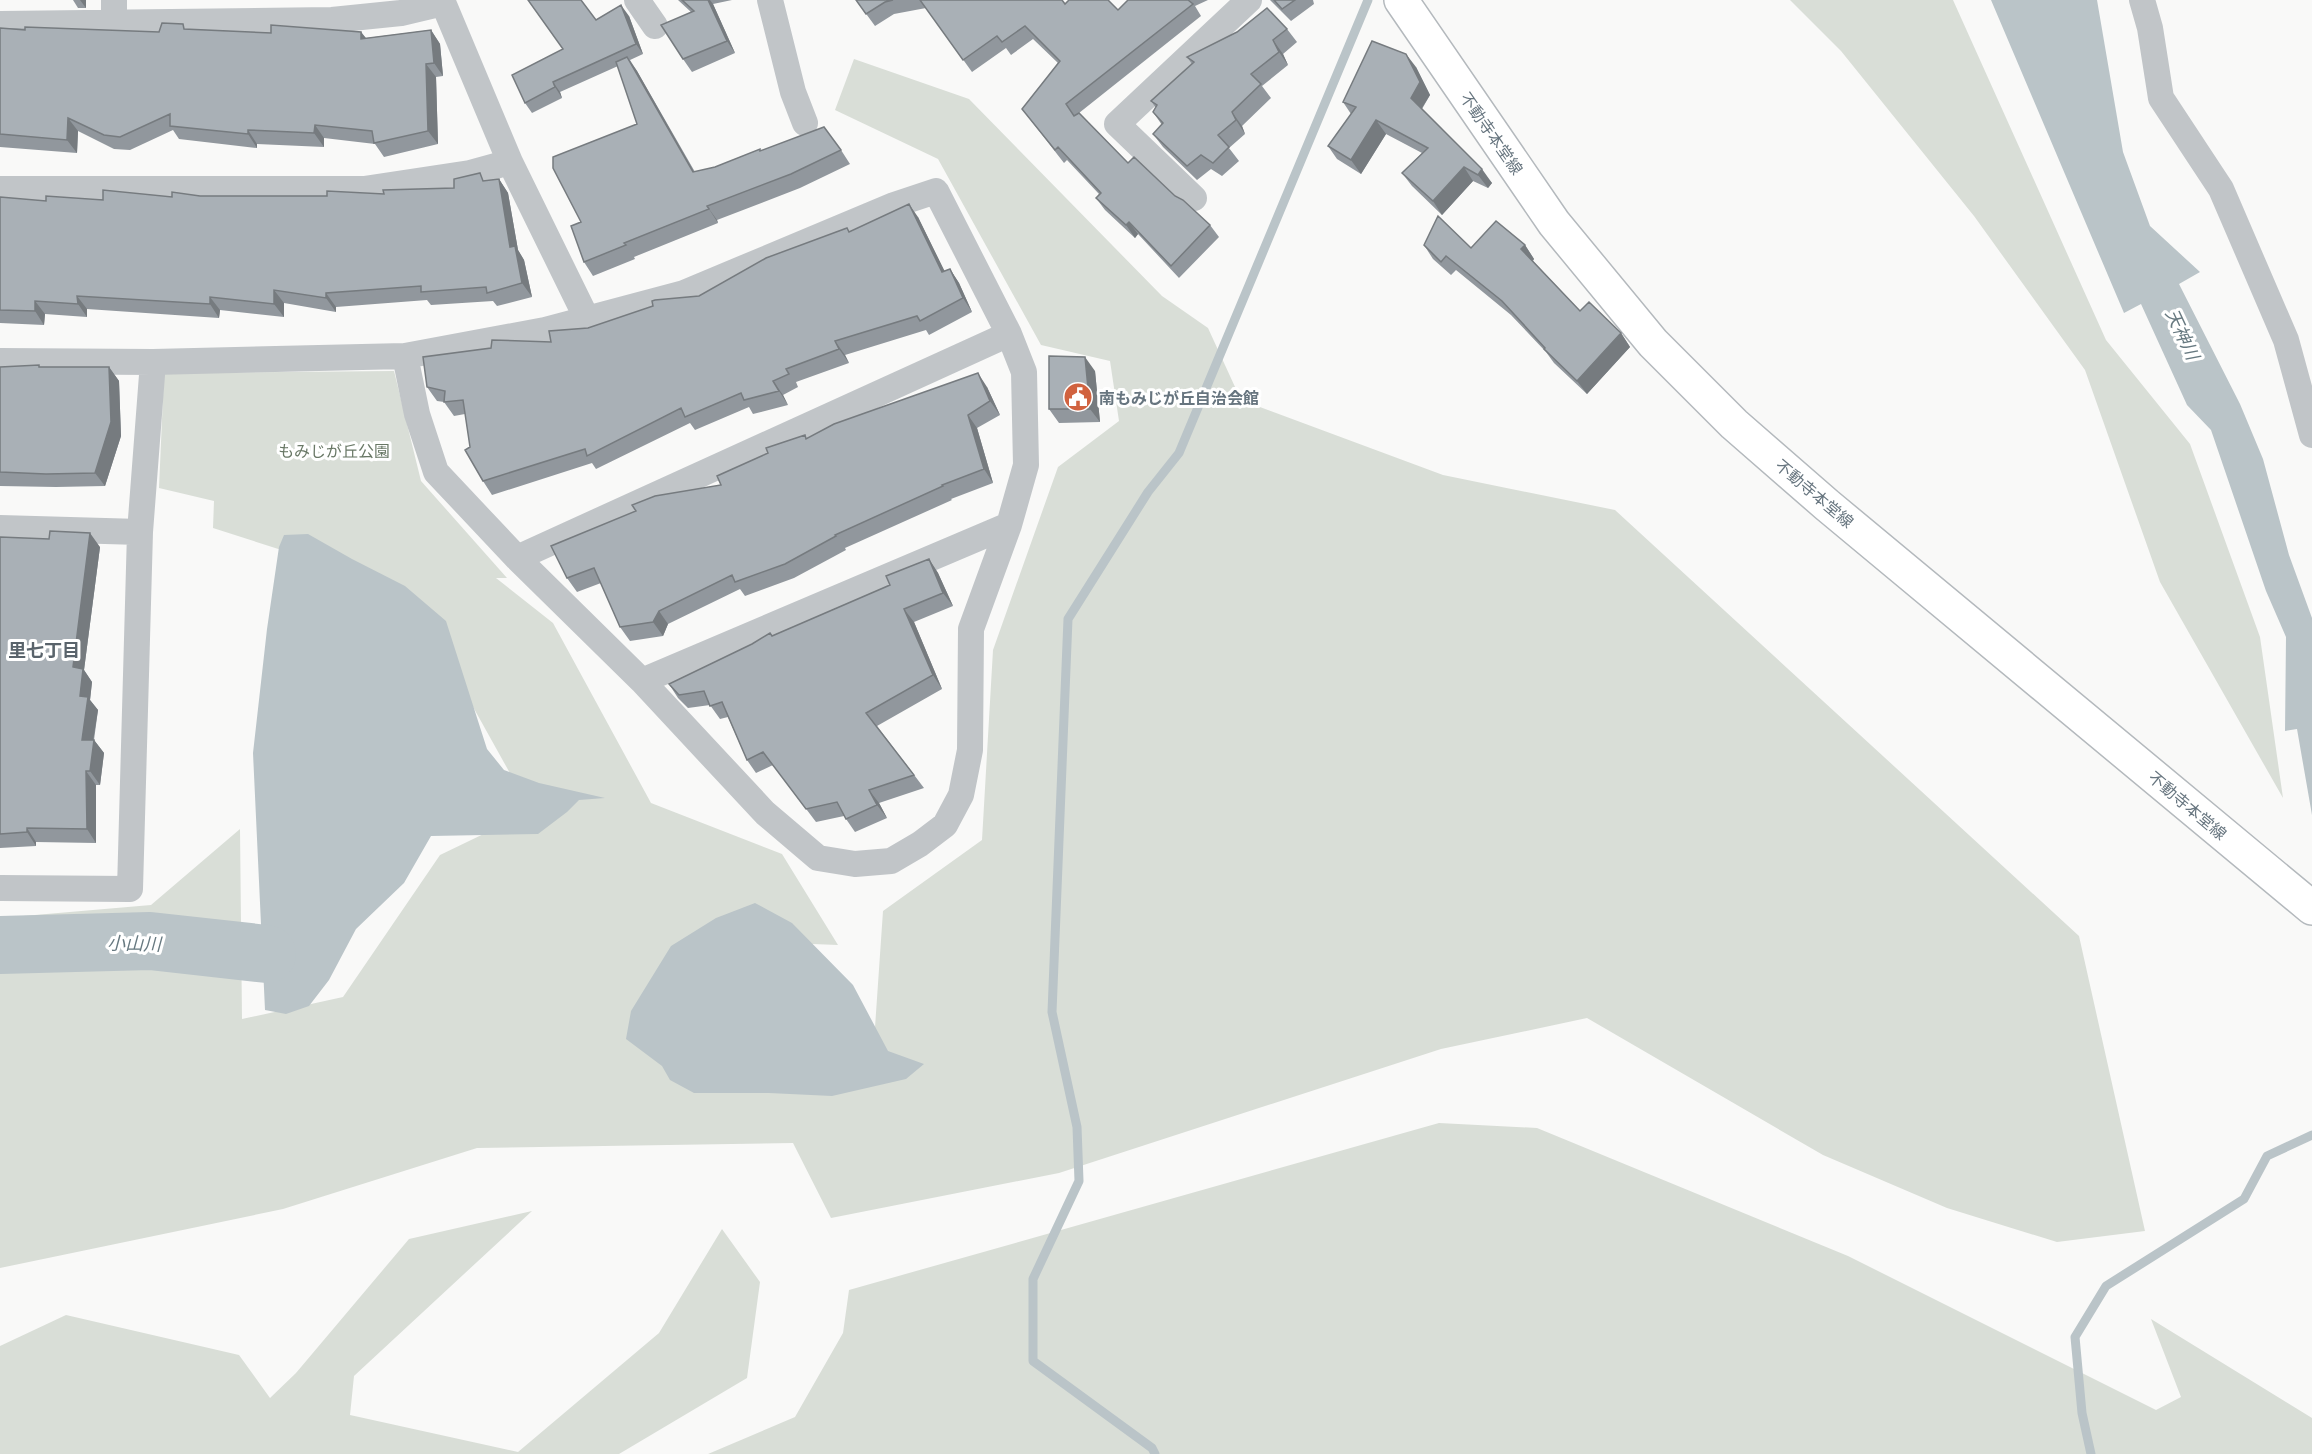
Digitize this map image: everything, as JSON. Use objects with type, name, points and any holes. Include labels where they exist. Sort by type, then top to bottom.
[{"type":"main road","name":"不動寺本堂線","points":[[1401,0],[1554,223],[1653,343],[1734,424],[1827,505],[2311,907]]},
{"type":"street","points":[[638,0],[655,26]]},
{"type":"street","points":[[770,0],[793,92],[805,123]]},
{"type":"street","points":[[1194,198],[1117,124],[1249,0]]},
{"type":"street","points":[[2142,0],[2150,28],[2161,98],[2221,189],[2286,340],[2312,435]]},
{"type":"street","points":[[0,24],[114,12],[332,20],[401,13],[442,1],[510,162],[587,319]]},
{"type":"street","points":[[0,189],[364,189],[470,173],[510,162]]},
{"type":"street","points":[[0,360],[153,362],[405,356],[545,330],[684,293],[894,205],[936,191],[1009,334],[1024,372],[1026,465],[1008,525],[971,629],[970,750],[961,795],[945,825],[920,844],[891,861],[855,864],[818,858],[765,813],[642,681],[517,558],[436,472],[417,414],[405,356]]},
{"type":"street","points":[[517,558],[1009,334]]},
{"type":"street","points":[[0,888],[130,889],[140,532],[153,362]]},
{"type":"street","points":[[642,681],[1008,525]]},
{"type":"street","points":[[0,528],[140,532]]},
{"type":"green space","points":[[1790,0],[1953,0],[2106,340],[2190,444],[2260,637],[2283,798],[2160,582],[2085,370],[1974,216],[1841,51]]},
{"type":"green space","name":"もみじが丘公園","points":[[854,59],[969,99],[1162,296],[1208,328],[1241,400],[1443,475],[1615,510],[2079,936],[2145,1231],[2057,1242],[1947,1208],[1823,1155],[1587,1018],[1441,1049],[1059,1173],[831,1218],[793,1143],[477,1148],[283,1209],[0,1268],[0,918],[151,905],[240,829],[242,1019],[343,997],[440,855],[531,811],[428,626],[316,561],[213,528],[214,501],[159,488],[164,373],[394,371],[421,481],[507,578],[496,578],[553,623],[651,803],[782,854],[838,945],[740,941],[872,1071],[883,911],[982,840],[993,650],[1058,467],[1119,421],[1110,361],[1041,345],[938,159],[835,110]]},
{"type":"green space","points":[[1439,1123],[1537,1128],[1848,1256],[2156,1410],[2181,1397],[2151,1319],[2312,1418],[2312,1454],[708,1454],[795,1417],[843,1333],[849,1290]]},
{"type":"green space","points":[[532,1211],[354,1376],[350,1415],[518,1452],[659,1333],[722,1229],[760,1282],[747,1378],[619,1454],[0,1454],[0,1346],[66,1315],[239,1355],[270,1398],[296,1373],[409,1239]]},
{"type":"water","name":"天神川","points":[[1991,0],[2097,0],[2123,152],[2150,226],[2200,272],[2179,284],[2240,404],[2263,459],[2289,555],[2312,618],[2312,815],[2297,729],[2285,731],[2286,637],[2266,591],[2211,430],[2187,405],[2141,304],[2124,313]]},
{"type":"water","points":[[308,534],[405,586],[446,621],[487,749],[504,770],[539,783],[605,798],[579,800],[538,834],[431,836],[404,883],[356,929],[329,980],[309,1006],[286,1014],[265,1010],[253,753],[279,547],[284,535]]},
{"type":"water","points":[[755,903],[792,923],[853,985],[888,1051],[924,1064],[906,1079],[832,1096],[694,1093],[670,1080],[662,1066],[626,1039],[631,1011],[671,946],[716,918]]},
{"type":"building","points":[[528,0],[581,0],[596,20],[621,5],[636,44],[553,82],[555,87],[525,103],[512,75],[563,49]]},
{"type":"building","points":[[682,0],[708,0],[727,41],[683,59],[661,25],[694,11]]},
{"type":"building","points":[[856,0],[893,0],[885,2],[866,14]]},
{"type":"building","points":[[920,0],[1062,0],[1065,4],[1069,0],[1108,0],[1118,10],[1128,0],[1188,0],[1193,4],[1066,104],[1074,116],[1079,113],[1128,163],[1134,157],[1210,225],[1171,266],[1129,222],[1126,225],[1096,198],[1101,193],[1058,147],[1055,150],[1022,109],[1060,61],[1025,26],[1002,42],[997,36],[963,60]]},
{"type":"building","points":[[1274,0],[1295,0],[1282,9]]},
{"type":"building","points":[[1267,8],[1287,29],[1273,40],[1279,52],[1251,74],[1261,84],[1232,112],[1236,120],[1218,135],[1229,147],[1213,163],[1201,155],[1187,166],[1153,134],[1163,123],[1153,112],[1157,105],[1151,101],[1194,62],[1187,57],[1237,32]]},
{"type":"building","points":[[162,23],[183,24],[184,29],[271,33],[271,25],[361,32],[361,39],[431,30],[434,63],[426,64],[428,131],[374,143],[372,131],[315,125],[314,133],[248,130],[248,134],[170,126],[170,114],[120,137],[104,135],[68,118],[67,140],[0,134],[0,28],[159,32]]},
{"type":"building","points":[[1372,41],[1406,54],[1420,82],[1411,98],[1482,169],[1478,175],[1464,167],[1433,201],[1402,173],[1428,148],[1376,120],[1351,160],[1328,146],[1356,107],[1343,102]]},
{"type":"building","points":[[627,57],[693,172],[715,167],[824,127],[841,150],[791,174],[707,206],[709,209],[624,243],[626,245],[584,262],[571,226],[581,222],[553,168],[553,157],[637,124],[616,62]]},
{"type":"building","points":[[480,173],[483,181],[499,179],[510,247],[515,246],[522,283],[487,293],[486,287],[421,292],[421,286],[326,293],[326,298],[274,290],[274,304],[210,297],[210,304],[77,296],[78,304],[35,301],[35,311],[0,310],[0,197],[46,201],[46,196],[103,200],[103,190],[172,197],[172,192],[200,196],[327,196],[327,191],[384,194],[383,190],[454,188],[454,179]]},
{"type":"building","points":[[909,204],[942,272],[950,269],[963,298],[920,321],[917,316],[835,341],[839,349],[786,369],[789,374],[773,381],[779,391],[744,400],[741,393],[685,417],[681,408],[587,456],[585,449],[483,481],[465,450],[470,447],[463,400],[444,402],[445,391],[427,387],[423,357],[491,348],[492,340],[551,342],[549,331],[588,328],[653,306],[652,301],[655,300],[699,296],[766,258],[847,228],[849,232]]},
{"type":"building","points":[[1438,216],[1471,248],[1496,221],[1525,245],[1521,249],[1580,311],[1589,302],[1621,333],[1577,381],[1544,349],[1502,301],[1446,256],[1441,262],[1424,245]]},
{"type":"building","points":[[1049,356],[1085,357],[1090,409],[1049,409]]},
{"type":"building","points":[[39,365],[39,367],[109,367],[111,422],[95,473],[0,472],[0,367]]},
{"type":"building","points":[[978,373],[990,401],[968,415],[984,469],[942,485],[835,535],[785,564],[735,582],[732,575],[659,611],[653,622],[620,627],[594,568],[567,578],[551,546],[636,511],[632,505],[655,496],[721,485],[717,476],[768,453],[766,448],[805,435],[806,439],[834,424]]},
{"type":"building","points":[[50,531],[90,533],[73,667],[83,669],[80,696],[88,697],[82,740],[94,740],[90,771],[86,771],[87,829],[27,828],[27,832],[0,834],[0,537],[49,539]]},
{"type":"building","points":[[929,559],[943,593],[904,609],[933,675],[866,713],[914,775],[869,790],[877,805],[846,819],[837,802],[806,809],[763,752],[747,760],[722,702],[710,706],[704,691],[679,695],[669,684],[770,633],[772,636],[890,585],[886,576]]},
{"type":"waterway","points":[[1155,1454],[1152,1448],[1033,1361],[1033,1279],[1079,1181],[1077,1127],[1052,1012],[1068,619],[1148,492],[1179,453],[1368,0]]},
{"type":"waterway","name":"小山川","points":[[0,945],[150,941],[267,954]]},
{"type":"waterway","points":[[2091,1454],[2082,1413],[2075,1337],[2106,1286],[2244,1199],[2267,1156],[2312,1135]]},
{"type":"place","name":"南もみじが丘自治会館","points":[[1078,397]]},
{"type":"district","name":"里七丁目","points":[[44,650]]}]
